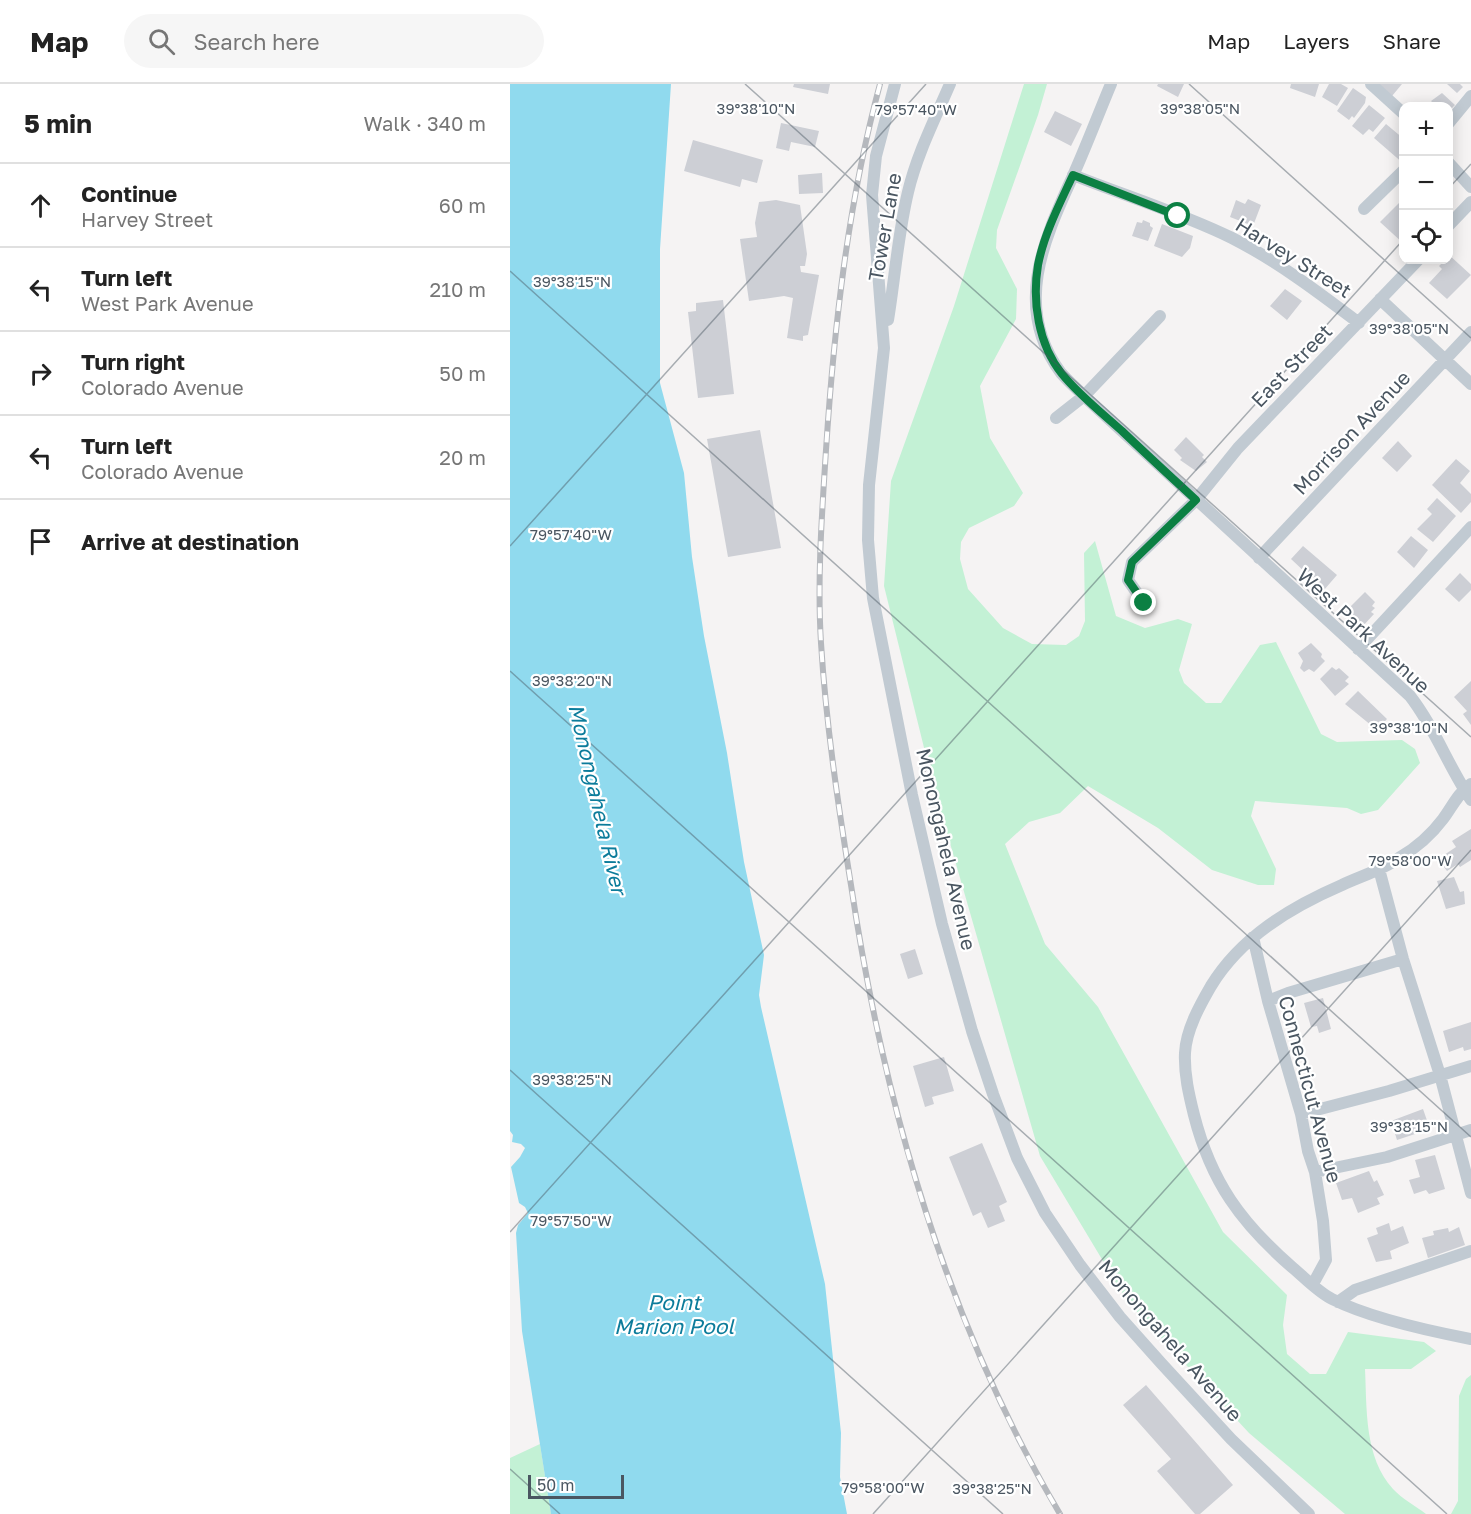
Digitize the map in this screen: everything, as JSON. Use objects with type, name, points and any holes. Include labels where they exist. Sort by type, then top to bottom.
[{"type":"street","name":"Monongahela Avenue","points":[[895,84],[876,156],[872,195],[884,348],[869,484],[868,540],[873,598],[912,795],[942,924],[972,1031],[1017,1158],[1046,1213],[1080,1265],[1120,1317],[1161,1363],[1231,1439],[1309,1514]]},
{"type":"street","name":"Tower Lane","points":[[884,348],[899,231],[908,190],[917,162],[950,84]]},
{"type":"street","name":"West Park Avenue","points":[[1111,84],[1054,216],[1039,263],[1035,299],[1044,342],[1061,373],[1084,396],[1410,696],[1425,715],[1438,738],[1453,773],[1469,791],[1423,841],[1399,859],[1310,899],[1279,917],[1252,937],[1231,959],[1212,985],[1193,1020],[1185,1052],[1188,1091],[1200,1140],[1218,1180],[1239,1213],[1265,1244],[1330,1298],[1367,1314],[1471,1339]]},
{"type":"street","points":[[1371,84],[1399,109]]},
{"type":"street","points":[[1453,119],[1471,96]]},
{"type":"street","points":[[1453,166],[1471,186]]},
{"type":"street","name":"Harvey Street","points":[[1073,175],[1231,238],[1282,268],[1359,323]]},
{"type":"street","points":[[1364,209],[1399,175]]},
{"type":"street","points":[[1453,222],[1471,202]]},
{"type":"street","name":"East Street","points":[[1144,603],[1128,580],[1132,562],[1196,500],[1238,448],[1414,264]]},
{"type":"street","points":[[1380,299],[1471,384]]},
{"type":"street","points":[[1056,417],[1084,396],[1160,316]]},
{"type":"street","name":"Morrison Avenue","points":[[1259,558],[1471,332]]},
{"type":"street","points":[[1358,649],[1471,527]]},
{"type":"street","points":[[1379,869],[1402,960],[1440,1074],[1454,1135],[1471,1193]]},
{"type":"street","name":"Connecticut Avenue","points":[[1252,937],[1315,1172],[1323,1221],[1326,1260],[1313,1284]]},
{"type":"street","points":[[1268,1001],[1402,960]]},
{"type":"street","points":[[1301,1114],[1471,1066]]},
{"type":"street","points":[[1315,1172],[1387,1157],[1471,1130]]},
{"type":"street","points":[[1338,1302],[1355,1290],[1471,1251]]},
{"type":"green space","points":[[1024,84],[1047,84],[997,230],[996,248],[1017,289],[1016,319],[980,386],[990,438],[1023,493],[1014,506],[969,528],[961,542],[960,559],[968,589],[1003,628],[1032,644],[1066,645],[1079,636],[1085,621],[1084,553],[1095,541],[1116,616],[1145,628],[1178,619],[1192,624],[1179,670],[1184,683],[1206,703],[1221,703],[1260,645],[1276,642],[1321,734],[1337,742],[1402,740],[1415,749],[1420,763],[1378,810],[1361,814],[1347,808],[1255,801],[1251,816],[1276,869],[1274,885],[1258,885],[1212,870],[1158,828],[1088,786],[1060,813],[1029,822],[1005,844],[1045,944],[1098,1007],[1223,1232],[1287,1295],[1283,1325],[1287,1354],[1310,1374],[1326,1374],[1348,1332],[1424,1342],[1436,1351],[1411,1369],[1365,1369],[1369,1432],[1377,1462],[1393,1489],[1426,1514],[1345,1514],[1249,1433],[1127,1301],[1040,1156],[933,784],[884,586],[891,481],[954,306]]},
{"type":"green space","points":[[1471,1375],[1471,1514],[1451,1514],[1458,1501],[1459,1396],[1466,1379]]},
{"type":"green space","points":[[540,1444],[551,1514],[510,1514],[510,1458]]},
{"type":"water","name":"Point Marion Pool","points":[[510,84],[671,84],[660,249],[660,383],[684,473],[692,557],[704,636],[727,753],[744,862],[764,955],[759,995],[761,1007],[825,1284],[841,1433],[840,1477],[847,1514],[551,1514],[522,1331],[516,1233],[518,1225],[528,1213],[519,1203],[511,1167],[525,1148],[521,1144],[512,1142],[513,1135],[510,1131]]},
{"type":"building","points":[[794,84],[830,84],[828,94],[793,87]]},
{"type":"building","points":[[1158,84],[1184,84],[1178,97],[1157,86]]},
{"type":"building","points":[[1291,84],[1319,84],[1315,97],[1290,88]]},
{"type":"building","points":[[1329,84],[1341,84],[1348,88],[1337,106],[1322,97]]},
{"type":"building","points":[[1379,84],[1402,84],[1392,96]]},
{"type":"building","points":[[1447,84],[1460,84],[1463,87],[1457,93]]},
{"type":"building","points":[[1353,88],[1366,97],[1365,103],[1354,118],[1352,116],[1349,120],[1337,111]]},
{"type":"building","points":[[1442,93],[1452,102],[1432,102]]},
{"type":"building","points":[[1369,105],[1385,118],[1373,132],[1369,129],[1363,135],[1352,126]]},
{"type":"building","points":[[1055,111],[1082,124],[1071,146],[1044,132]]},
{"type":"building","points":[[781,123],[819,131],[815,147],[791,142],[789,151],[776,148]]},
{"type":"building","points":[[1386,124],[1399,135],[1399,160],[1374,138]]},
{"type":"building","points":[[693,140],[763,160],[757,183],[742,179],[740,187],[684,171]]},
{"type":"building","points":[[822,173],[823,193],[799,194],[798,175]]},
{"type":"building","points":[[1248,199],[1261,205],[1253,226],[1230,217],[1236,200],[1245,204]]},
{"type":"building","points":[[776,200],[800,205],[807,254],[805,266],[800,266],[801,272],[819,275],[808,335],[803,336],[803,341],[787,338],[793,298],[784,296],[749,301],[740,239],[757,237],[755,223],[759,202]]},
{"type":"building","points":[[1399,203],[1399,239],[1380,222]]},
{"type":"building","points":[[1143,220],[1150,223],[1153,228],[1148,241],[1132,236],[1137,222],[1142,223]]},
{"type":"building","points":[[1162,224],[1193,236],[1190,248],[1182,257],[1154,246]]},
{"type":"building","points":[[1453,259],[1471,275],[1447,299],[1429,283],[1442,269],[1439,266],[1453,264]]},
{"type":"building","points":[[1285,289],[1302,301],[1287,320],[1270,306]]},
{"type":"building","points":[[723,300],[734,394],[698,398],[688,312],[696,311],[696,303]]},
{"type":"building","points":[[760,430],[781,548],[728,557],[707,439]]},
{"type":"building","points":[[1186,437],[1204,455],[1202,457],[1207,462],[1196,471],[1180,460],[1182,458],[1174,450]]},
{"type":"building","points":[[1398,441],[1412,456],[1397,472],[1382,458]]},
{"type":"building","points":[[1456,459],[1470,471],[1460,483],[1471,494],[1471,502],[1461,513],[1432,485]]},
{"type":"building","points":[[1437,498],[1456,516],[1433,542],[1417,529],[1432,514],[1427,509]]},
{"type":"building","points":[[1411,536],[1428,550],[1414,568],[1397,552]]},
{"type":"building","points":[[1303,546],[1337,575],[1324,590],[1291,559]]},
{"type":"building","points":[[1460,573],[1471,584],[1471,590],[1459,602],[1445,589]]},
{"type":"building","points":[[1365,592],[1375,602],[1372,606],[1375,608],[1371,612],[1374,614],[1362,627],[1345,612]]},
{"type":"building","points":[[1311,643],[1322,654],[1321,657],[1325,661],[1314,672],[1309,669],[1304,672],[1300,668],[1303,661],[1298,653]]},
{"type":"building","points":[[1332,667],[1336,670],[1339,668],[1349,677],[1345,681],[1349,684],[1335,696],[1320,679]]},
{"type":"building","points":[[1471,681],[1471,725],[1463,714],[1467,711],[1454,697]]},
{"type":"building","points":[[1358,691],[1387,719],[1377,730],[1345,704]]},
{"type":"building","points":[[1471,829],[1471,860],[1447,871],[1438,859],[1456,847],[1452,841]]},
{"type":"building","points":[[1454,877],[1460,892],[1464,891],[1465,904],[1446,909],[1437,881]]},
{"type":"building","points":[[915,949],[923,974],[908,979],[900,954]]},
{"type":"building","points":[[1323,998],[1331,1029],[1319,1033],[1317,1026],[1311,1027],[1304,1003]]},
{"type":"building","points":[[1471,1022],[1471,1049],[1464,1051],[1463,1047],[1449,1052],[1443,1031]]},
{"type":"building","points":[[944,1057],[954,1091],[932,1097],[934,1104],[925,1107],[913,1066]]},
{"type":"building","points":[[1423,1109],[1430,1129],[1397,1140],[1391,1121]]},
{"type":"building","points":[[982,1143],[1007,1202],[999,1206],[1005,1221],[988,1228],[981,1212],[973,1216],[949,1157]]},
{"type":"building","points":[[1435,1155],[1445,1189],[1429,1194],[1426,1190],[1414,1194],[1409,1180],[1420,1177],[1415,1160]]},
{"type":"building","points":[[1369,1171],[1374,1182],[1377,1180],[1384,1195],[1377,1198],[1380,1204],[1358,1213],[1352,1198],[1342,1200],[1336,1183]]},
{"type":"building","points":[[1389,1223],[1391,1231],[1403,1226],[1409,1243],[1390,1251],[1392,1259],[1376,1262],[1367,1238],[1378,1234],[1376,1228]]},
{"type":"building","points":[[1459,1227],[1465,1245],[1428,1258],[1422,1238],[1434,1235],[1433,1231],[1448,1228],[1449,1232]]},
{"type":"building","points":[[1146,1385],[1233,1485],[1200,1514],[1195,1514],[1157,1471],[1171,1459],[1123,1405]]},
{"type":"railway","points":[[880,84],[859,174],[844,266],[833,358],[826,450],[820,546],[820,619],[823,673],[833,764],[865,967],[882,1049],[925,1210],[952,1289],[984,1366],[1020,1441],[1060,1514]]},
{"type":"route","points":[[1144,603],[1128,580],[1132,562],[1196,500],[1061,373],[1044,342],[1035,299],[1039,263],[1054,216],[1073,175],[1178,216]]},
{"type":"water label","name":"Monongahela River","points":[[598,799]]}]
